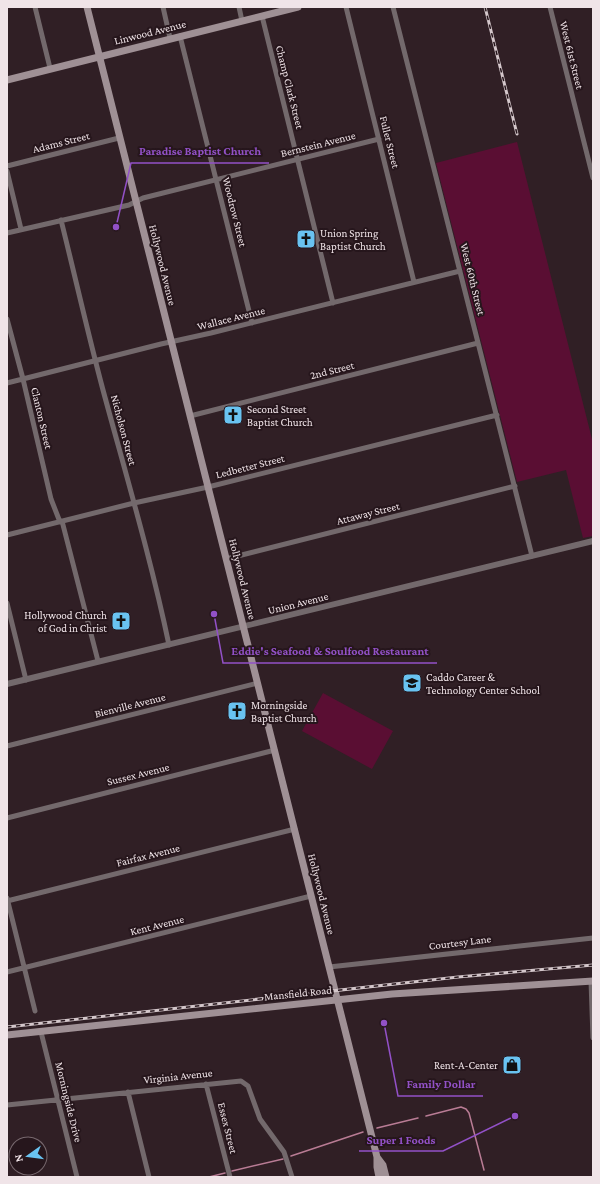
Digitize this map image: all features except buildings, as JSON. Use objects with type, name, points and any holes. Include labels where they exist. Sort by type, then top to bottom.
[{"type":"main road","name":"Hollywood Avenue","points":[[87,7],[338,1000],[377,1157],[379,1177]]},
{"type":"main road","name":"Linwood Avenue","points":[[7,80],[298,7]]},
{"type":"main road","name":"Mansfield Road","points":[[7,1035],[424,992],[592,981]]},
{"type":"main road","name":"Hollywood Avenue","points":[[377,1157],[383,1165],[386,1177]]},
{"type":"street","points":[[35,7],[50,68]]},
{"type":"street","points":[[163,7],[170,38]]},
{"type":"street","points":[[239,7],[242,20]]},
{"type":"street","name":"Fuller Street","points":[[346,7],[414,282]]},
{"type":"street","name":"West 60th Street","points":[[393,7],[532,556]]},
{"type":"street","name":"West 61st Street","points":[[550,7],[593,178]]},
{"type":"street","name":"Champ Clark Street","points":[[262,16],[333,303]]},
{"type":"street","name":"Woodrow Street","points":[[180,36],[252,322]]},
{"type":"street","name":"Adams Street","points":[[7,166],[119,138]]},
{"type":"street","name":"Bernstein Avenue","points":[[7,233],[136,203],[143,198],[379,139]]},
{"type":"street","points":[[7,171],[21,229]]},
{"type":"street","name":"Nicholson Street","points":[[61,220],[101,382],[142,528],[169,645]]},
{"type":"street","name":"Wallace Avenue","points":[[7,383],[460,271]]},
{"type":"street","name":"Clanton Street","points":[[7,319],[23,379],[51,499],[61,521],[98,661]]},
{"type":"street","name":"2nd Street","points":[[190,416],[478,343]]},
{"type":"street","name":"Ledbetter Street","points":[[7,535],[134,503],[208,487],[496,415]]},
{"type":"street","name":"Attaway Street","points":[[226,559],[515,486]]},
{"type":"street","name":"Union Avenue","points":[[7,684],[593,541]]},
{"type":"street","points":[[7,603],[26,680]]},
{"type":"street","name":"Bienville Avenue","points":[[7,746],[258,683]]},
{"type":"street","name":"Sussex Avenue","points":[[7,818],[275,750]]},
{"type":"street","name":"Fairfax Avenue","points":[[7,900],[294,829]]},
{"type":"street","name":"Kent Avenue","points":[[7,972],[311,896]]},
{"type":"street","points":[[7,900],[35,1011]]},
{"type":"street","name":"Courtesy Lane","points":[[329,967],[593,938]]},
{"type":"street","points":[[592,981],[593,1038]]},
{"type":"street","name":"Morningside Drive","points":[[41,1032],[78,1177]]},
{"type":"street","name":"Virginia Avenue","points":[[7,1105],[237,1080],[246,1083],[248,1086],[260,1119],[284,1152],[292,1177]]},
{"type":"street","name":"Essex Street","points":[[206,1084],[230,1177]]},
{"type":"street","points":[[128,1092],[149,1177]]},
{"type":"shaded area","points":[[517,142],[593,443],[593,536],[583,538],[566,470],[517,482],[436,163]]},
{"type":"shaded area","points":[[323,693],[393,731],[372,769],[302,731]]},
{"type":"waterway","points":[[426,1116],[461,1107],[466,1109],[469,1113],[484,1170]]},
{"type":"waterway","points":[[377,1128],[418,1118]]},
{"type":"waterway","points":[[291,1156],[363,1132]]},
{"type":"waterway","points":[[232,1171],[283,1159]]},
{"type":"waterway","points":[[209,1177],[225,1173]]},
{"type":"railway","points":[[485,7],[517,134]]},
{"type":"railway","points":[[7,1027],[458,977],[593,965]]},
{"type":"place","name":"Paradise Baptist Church","points":[[116,227]]},
{"type":"place","name":"Union Spring Baptist Church","points":[[306,239]]},
{"type":"place","name":"Second Street Baptist Church","points":[[233,415]]},
{"type":"place","name":"Eddie's Seafood & Soulfood Restaurant","points":[[214,614]]},
{"type":"place","name":"Hollywood Church of God in Christ","points":[[121,621]]},
{"type":"place","name":"Caddo Career & Technology Center School","points":[[412,683]]},
{"type":"place","name":"Morningside Baptist Church","points":[[237,711]]},
{"type":"place","name":"Family Dollar","points":[[384,1023]]},
{"type":"place","name":"Rent-A-Center","points":[[512,1065]]},
{"type":"place","name":"Super 1 Foods","points":[[515,1116]]}]
